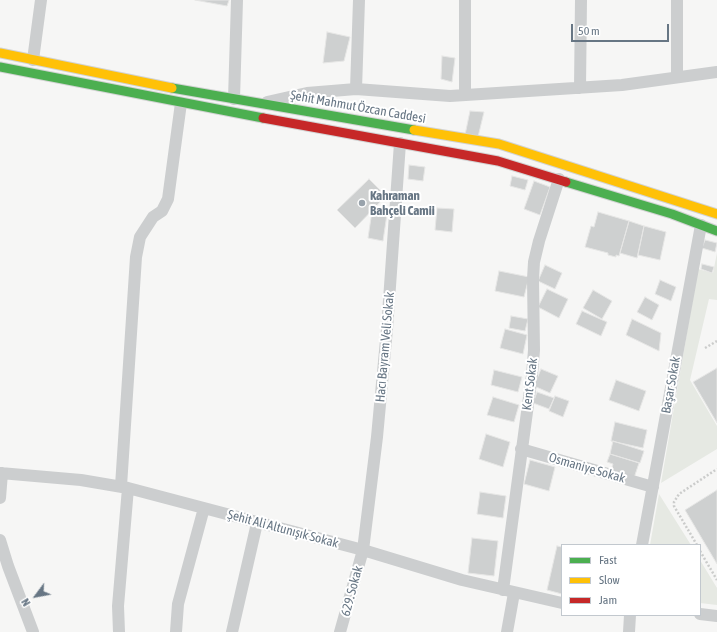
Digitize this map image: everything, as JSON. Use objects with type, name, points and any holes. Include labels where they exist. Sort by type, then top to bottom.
[{"type":"street","points":[[33,60],[41,0]]},
{"type":"street","points":[[234,99],[237,0]]},
{"type":"street","points":[[356,89],[359,0]]},
{"type":"street","points":[[465,0],[465,95]]},
{"type":"street","points":[[580,88],[581,0]]},
{"type":"street","points":[[677,0],[677,77]]},
{"type":"street","name":"Şehit Mahmut Özcan Caddesi","points":[[0,53],[234,99],[499,144],[717,214]]},
{"type":"street","points":[[0,67],[181,103],[498,161],[702,224],[717,231]]},
{"type":"street","points":[[262,104],[306,93],[356,89],[450,96],[622,85],[717,72]]},
{"type":"street","points":[[118,632],[118,606],[136,257],[140,237],[153,217],[162,211],[168,199],[181,103]]},
{"type":"street","name":"Hacı Bayram Veli Sokak","points":[[363,550],[377,437],[387,329],[400,143]]},
{"type":"street","name":"Kent Sokak","points":[[507,632],[508,591],[521,449],[534,350],[534,262],[539,241],[560,179]]},
{"type":"street","name":"Başar Sokak","points":[[642,544],[702,224]]},
{"type":"street","name":"Osmaniye Sokak","points":[[521,449],[653,487]]},
{"type":"street","points":[[0,498],[1,473]]},
{"type":"street","name":"Şehit Ali Altunışık Sokak","points":[[1,473],[81,480],[124,487],[363,550],[508,591],[561,603]]},
{"type":"street","points":[[176,632],[178,604],[204,508]]},
{"type":"street","points":[[232,632],[257,522]]},
{"type":"street","points":[[0,540],[8,566],[33,632]]},
{"type":"street","name":"629. Sokak","points":[[340,632],[363,550]]},
{"type":"street","points":[[701,614],[717,616]]},
{"type":"street","points":[[629,632],[630,616]]},
{"type":"path","points":[[705,348],[717,341]]},
{"type":"path","points":[[696,544],[674,506],[674,502],[679,494],[717,469]]},
{"type":"path","points":[[701,553],[717,580]]},
{"type":"shaded area","points":[[717,253],[717,300],[709,299],[690,380],[717,426],[717,449],[661,483],[698,269],[713,273]]},
{"type":"shaded area","points":[[659,494],[690,544],[650,544]]},
{"type":"shaded area","points":[[701,562],[717,588],[717,605],[701,603]]},
{"type":"building","points":[[195,0],[229,0],[227,6]]},
{"type":"building","points":[[327,32],[350,37],[344,61],[323,63]]},
{"type":"building","points":[[442,56],[455,58],[452,82],[441,79]]},
{"type":"building","points":[[470,111],[484,112],[478,137],[465,135]]},
{"type":"building","points":[[409,165],[425,167],[423,181],[408,179]]},
{"type":"building","points":[[512,176],[528,180],[525,190],[510,186]]},
{"type":"building","name":"Kahraman Bahçeli Camii","points":[[369,179],[386,196],[355,228],[337,210]]},
{"type":"building","points":[[534,181],[550,187],[540,215],[524,209]]},
{"type":"building","points":[[437,208],[454,209],[452,232],[435,230]]},
{"type":"building","points":[[372,211],[387,214],[383,241],[368,238]]},
{"type":"building","points":[[598,212],[629,221],[619,256],[616,255],[616,257],[608,255],[608,253],[585,247],[591,226],[594,227]]},
{"type":"building","points":[[629,221],[644,226],[637,258],[620,253]]},
{"type":"building","points":[[644,226],[666,232],[660,260],[638,255]]},
{"type":"building","points":[[705,240],[717,243],[715,252],[702,248]]},
{"type":"building","points":[[702,264],[714,267],[712,273],[701,269]]},
{"type":"building","points":[[545,265],[562,273],[555,289],[538,281]]},
{"type":"building","points":[[499,271],[529,277],[524,297],[495,291]]},
{"type":"building","points":[[660,280],[676,287],[671,301],[655,294]]},
{"type":"building","points":[[547,289],[568,299],[559,318],[538,307]]},
{"type":"building","points":[[593,290],[612,301],[602,319],[583,308]]},
{"type":"building","points":[[645,297],[659,305],[652,320],[637,312]]},
{"type":"building","points":[[582,311],[607,322],[601,336],[576,324]]},
{"type":"building","points":[[511,316],[528,319],[525,331],[509,328]]},
{"type":"building","points":[[632,319],[661,333],[659,351],[626,335]]},
{"type":"building","points":[[505,329],[527,335],[523,354],[500,348]]},
{"type":"building","points":[[717,368],[717,423],[693,382]]},
{"type":"building","points":[[541,369],[558,376],[550,393],[534,386]]},
{"type":"building","points":[[494,370],[522,377],[518,392],[491,385]]},
{"type":"building","points":[[616,380],[646,391],[639,411],[609,400]]},
{"type":"building","points":[[537,392],[554,398],[549,409],[533,403]]},
{"type":"building","points":[[555,396],[569,401],[563,417],[549,411]]},
{"type":"building","points":[[493,397],[519,405],[514,422],[487,415]]},
{"type":"building","points":[[615,422],[647,430],[643,448],[611,441]]},
{"type":"building","points":[[486,434],[510,442],[503,467],[479,459]]},
{"type":"building","points":[[613,441],[644,451],[640,463],[610,454]]},
{"type":"building","points":[[610,454],[639,463],[634,478],[611,471],[613,464],[607,462]]},
{"type":"building","points":[[530,460],[555,467],[549,491],[524,484]]},
{"type":"building","points":[[717,490],[717,564],[685,510]]},
{"type":"building","points":[[480,492],[506,496],[503,518],[477,514]]},
{"type":"building","points":[[472,538],[498,541],[494,576],[468,573]]},
{"type":"building","points":[[557,546],[561,547],[561,594],[547,590]]},
{"type":"traffic: fast","points":[[0,67],[263,118]]},
{"type":"traffic: fast","points":[[172,88],[414,130]]},
{"type":"traffic: fast","points":[[566,182],[672,214],[717,231]]},
{"type":"traffic: slow","points":[[0,53],[172,88]]},
{"type":"traffic: slow","points":[[414,130],[499,144],[717,214]]},
{"type":"traffic: jam","points":[[263,118],[498,161],[566,182]]},
{"type":"place","name":"Kahraman Bahçeli Camii","points":[[362,203]]}]
